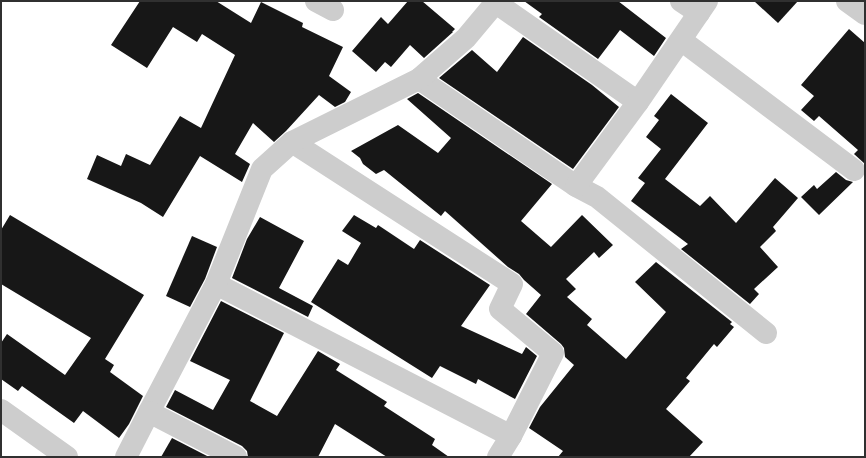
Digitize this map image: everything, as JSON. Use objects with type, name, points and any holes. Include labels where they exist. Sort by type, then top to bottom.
[{"type":"street","points":[[576,186],[638,102],[703,7],[681,1]]},
{"type":"street","points":[[847,1],[865,14]]},
{"type":"street","points":[[126,457],[216,284],[262,169],[292,142],[419,80],[466,38],[497,2],[638,102]]},
{"type":"street","points":[[681,40],[854,170]]},
{"type":"street","points":[[419,80],[576,186],[597,197],[766,333]]},
{"type":"street","points":[[292,142],[512,284],[500,308],[553,353],[511,436],[498,457]]},
{"type":"street","points":[[216,284],[511,436]]},
{"type":"street","points":[[1,410],[67,457]]},
{"type":"street","points":[[149,412],[236,457]]},
{"type":"building","points":[[140,1],[216,1],[251,23],[261,2],[303,23],[302,27],[343,47],[329,76],[351,92],[345,102],[335,107],[319,95],[274,142],[253,123],[235,154],[250,164],[242,182],[200,156],[163,217],[141,203],[87,179],[97,155],[121,166],[126,154],[150,165],[180,116],[201,128],[235,55],[202,34],[197,42],[173,27],[147,68],[111,45]]},
{"type":"building","points":[[408,1],[422,1],[455,29],[424,58],[410,45],[391,67],[385,62],[376,72],[352,51],[381,17],[388,24]]},
{"type":"building","points":[[524,1],[618,1],[666,38],[654,56],[620,30],[598,59],[539,17],[542,14]]},
{"type":"building","points":[[754,1],[798,1],[778,23]]},
{"type":"building","points":[[849,29],[865,43],[865,164],[854,154],[858,150],[819,116],[814,121],[801,110],[814,96],[801,85]]},
{"type":"building","points":[[523,37],[592,85],[619,107],[573,169],[439,78],[472,50],[497,72]]},
{"type":"building","points":[[418,93],[552,184],[521,221],[551,247],[582,215],[613,245],[599,258],[594,252],[566,279],[576,289],[567,297],[592,319],[587,325],[626,359],[666,312],[635,282],[656,262],[732,322],[730,324],[734,327],[717,347],[714,344],[686,378],[690,381],[666,409],[703,442],[689,457],[558,457],[563,451],[529,428],[540,407],[574,365],[565,357],[564,348],[561,344],[526,314],[541,295],[519,274],[508,267],[445,211],[441,216],[384,170],[376,174],[363,164],[360,158],[351,151],[398,125],[438,153],[451,138],[407,99]]},
{"type":"building","points":[[671,94],[708,123],[665,179],[700,206],[710,196],[736,223],[775,178],[798,198],[773,227],[776,231],[760,247],[778,267],[754,289],[759,294],[750,304],[681,249],[688,244],[631,201],[645,183],[638,178],[661,149],[646,137],[659,120],[654,116]]},
{"type":"building","points":[[836,172],[846,180],[853,182],[819,215],[801,197],[814,185],[817,189]]},
{"type":"building","points":[[10,215],[144,295],[105,359],[114,365],[110,372],[143,396],[129,424],[119,438],[83,411],[74,423],[22,386],[18,391],[1,379],[1,343],[7,334],[65,375],[91,338],[1,284],[1,230]]},
{"type":"building","points":[[354,215],[376,228],[378,225],[414,249],[420,240],[490,285],[461,326],[522,354],[526,347],[537,356],[515,399],[478,379],[476,384],[440,366],[432,378],[311,302],[338,259],[348,265],[361,243],[342,231]]},
{"type":"building","points":[[260,217],[304,241],[279,288],[313,306],[308,317],[232,278],[247,239]]},
{"type":"building","points":[[192,236],[217,247],[205,279],[190,307],[166,296]]},
{"type":"building","points":[[221,301],[284,333],[250,401],[277,416],[318,351],[340,364],[336,370],[387,402],[384,406],[435,439],[432,445],[449,457],[387,457],[335,424],[318,457],[248,457],[247,451],[242,446],[166,407],[175,390],[213,410],[230,380],[190,361]]},
{"type":"building","points":[[172,438],[209,457],[161,457]]}]
